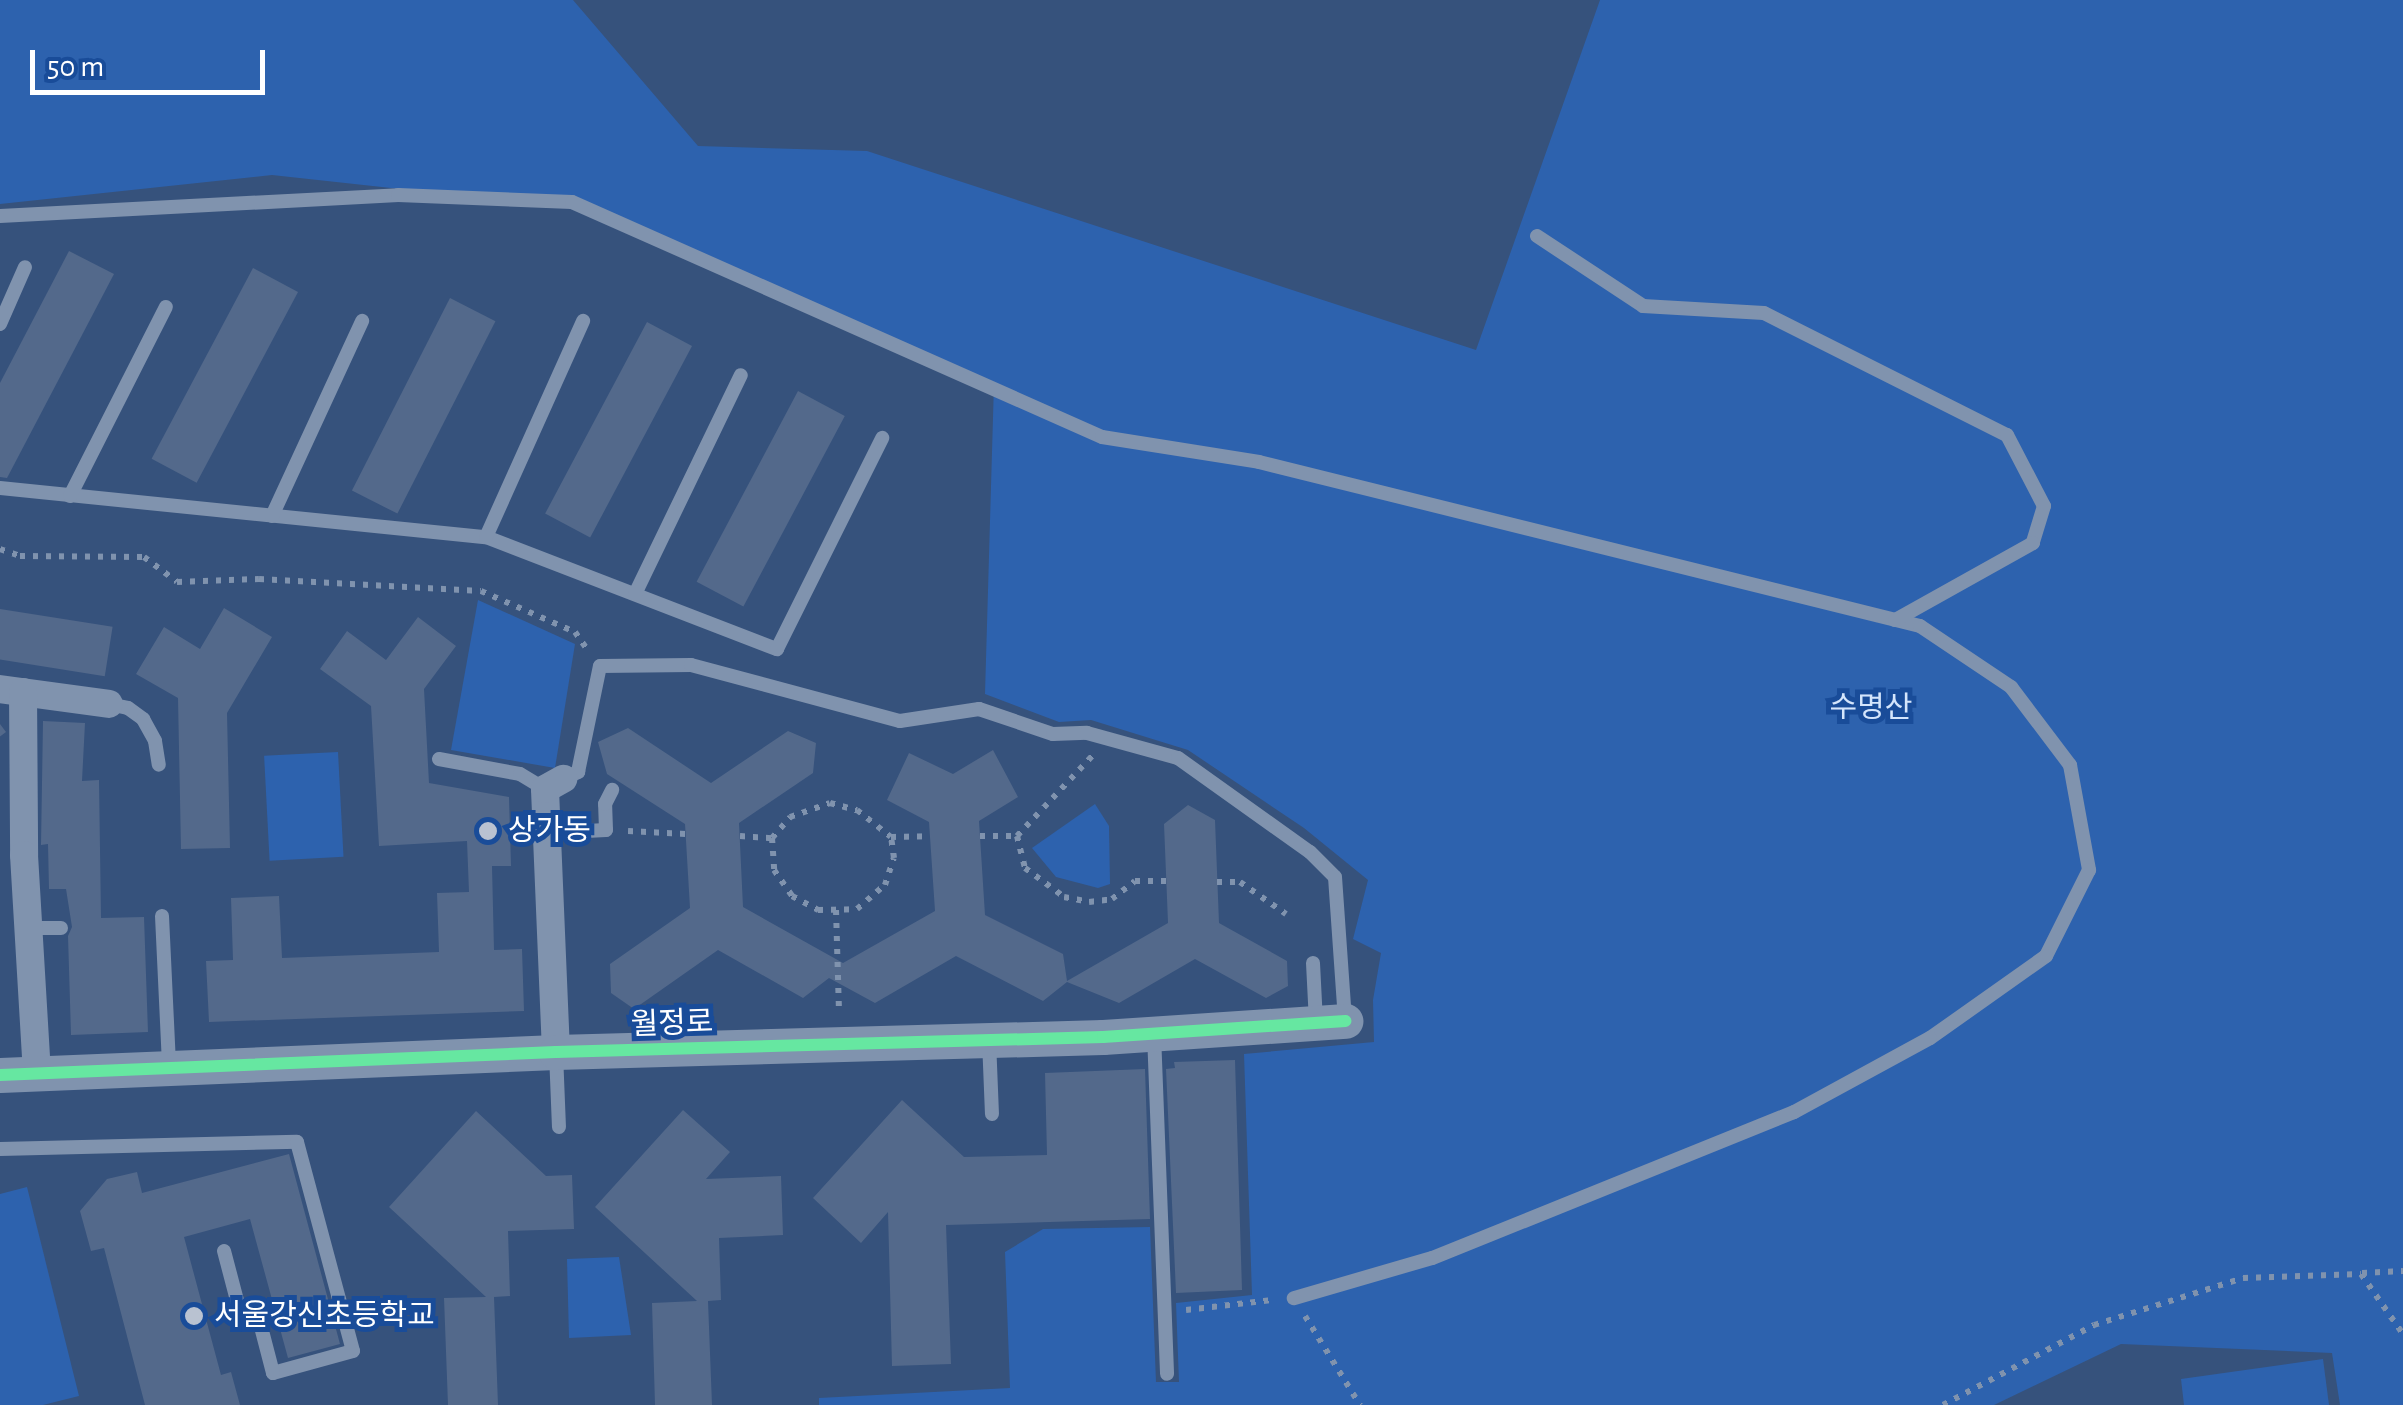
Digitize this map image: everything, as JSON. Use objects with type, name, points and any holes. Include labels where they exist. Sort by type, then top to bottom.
[{"type":"street","points":[[37,1073],[29,928],[12,858],[11,690],[109,704]]},
{"type":"street","points":[[554,784],[547,833],[556,1052]]},
{"type":"street","name":"월정로","points":[[0,1075],[556,1052],[1154,1034],[1331,1022]]},
{"type":"lane","points":[[0,216],[398,195],[572,202],[1102,437],[1259,462],[1920,626],[2011,687],[2070,765],[2089,870],[2046,956],[1930,1038],[1794,1112],[1432,1258],[1294,1298]]},
{"type":"lane","points":[[1537,236],[1644,306],[1764,313],[2006,435],[2044,506],[2033,543],[1895,620]]},
{"type":"lane","points":[[0,324],[26,267]]},
{"type":"lane","points":[[70,496],[166,307]]},
{"type":"lane","points":[[272,516],[362,321]]},
{"type":"lane","points":[[486,537],[583,321]]},
{"type":"lane","points":[[634,594],[740,375]]},
{"type":"lane","points":[[0,488],[486,537],[777,649],[882,438]]},
{"type":"lane","points":[[439,759],[554,784],[578,772],[600,666],[691,666],[900,721],[979,709],[1053,734],[1087,733],[1178,758],[1310,852],[1334,878],[1331,1022]]},
{"type":"lane","points":[[109,704],[128,708],[143,719],[156,741],[159,765]]},
{"type":"lane","points":[[547,833],[606,830],[605,804],[612,790]]},
{"type":"lane","points":[[162,916],[169,1068]]},
{"type":"lane","points":[[29,928],[61,928]]},
{"type":"lane","points":[[1312,963],[1331,1022]]},
{"type":"lane","points":[[1154,1034],[1167,1374]]},
{"type":"lane","points":[[989,1040],[992,1114]]},
{"type":"lane","points":[[556,1052],[559,1127]]},
{"type":"lane","points":[[0,1149],[297,1142],[353,1351],[273,1373],[254,1304],[239,1308],[224,1251]]},
{"type":"path","points":[[0,549],[20,556],[144,558],[177,582],[259,579],[482,591],[576,632],[600,666]]},
{"type":"path","points":[[980,836],[1017,836],[1108,739]]},
{"type":"path","points":[[891,837],[894,858],[885,885],[857,909],[818,910],[792,896],[774,870],[772,838],[790,817],[830,802],[856,810],[891,837],[930,836]]},
{"type":"path","points":[[606,830],[686,834]]},
{"type":"path","points":[[740,836],[772,838]]},
{"type":"path","points":[[1017,836],[1025,868],[1064,897],[1089,902],[1112,899],[1135,881],[1166,881]]},
{"type":"path","points":[[1218,882],[1240,882],[1286,914]]},
{"type":"path","points":[[836,910],[840,1044]]},
{"type":"path","points":[[1943,1405],[2094,1325],[2243,1278],[2403,1271]]},
{"type":"path","points":[[2361,1274],[2403,1334]]},
{"type":"path","points":[[1164,1312],[1294,1298],[1360,1405]]},
{"type":"green space","name":"수명산","points":[[0,0],[573,0],[698,146],[867,151],[1476,350],[1600,0],[2403,0],[2403,1405],[2340,1405],[2332,1353],[2121,1344],[1994,1405],[819,1405],[819,1398],[1010,1388],[1005,1252],[1043,1229],[1150,1227],[1156,1382],[1179,1382],[1176,1303],[1252,1295],[1244,1054],[1374,1042],[1373,1000],[1381,953],[1353,939],[1368,880],[1304,828],[1188,750],[1091,720],[1059,722],[985,694],[994,383],[583,209],[272,175],[0,204]]},
{"type":"green space","points":[[478,600],[575,644],[555,768],[451,750]]},
{"type":"green space","points":[[338,752],[343,857],[270,861],[264,756]]},
{"type":"green space","points":[[1095,804],[1109,826],[1110,884],[1098,888],[1056,877],[1032,848]]},
{"type":"green space","points":[[27,1187],[79,1396],[43,1405],[0,1405],[0,1194]]},
{"type":"green space","points":[[619,1257],[631,1335],[569,1338],[567,1259]]},
{"type":"green space","points":[[2323,1359],[2329,1405],[2184,1405],[2181,1379]]},
{"type":"building","points":[[69,251],[114,274],[7,478],[0,477],[0,383]]},
{"type":"building","points":[[253,268],[298,292],[197,483],[152,459]]},
{"type":"building","points":[[450,298],[495,321],[397,514],[352,490]]},
{"type":"building","points":[[647,322],[692,346],[590,538],[545,514]]},
{"type":"building","points":[[798,391],[845,416],[743,607],[697,582]]},
{"type":"building","points":[[224,608],[272,637],[227,713],[230,848],[181,849],[178,698],[136,674],[164,627],[200,649]]},
{"type":"building","points":[[0,609],[113,627],[105,676],[0,660]]},
{"type":"building","points":[[418,617],[456,646],[424,689],[429,783],[509,797],[511,866],[492,866],[494,950],[522,949],[524,1011],[209,1022],[206,961],[233,960],[231,898],[279,896],[282,958],[439,952],[437,893],[469,892],[467,841],[379,846],[371,706],[320,669],[347,631],[386,660]]},
{"type":"building","points":[[43,721],[85,723],[82,781],[99,780],[101,918],[144,917],[148,1032],[71,1035],[68,936],[72,927],[66,889],[49,889],[48,844],[41,845]]},
{"type":"building","points":[[628,728],[711,783],[788,731],[816,743],[813,773],[739,823],[743,907],[843,963],[935,911],[929,822],[887,800],[909,753],[953,774],[993,750],[1018,797],[979,821],[985,915],[1063,954],[1067,981],[1168,923],[1164,824],[1188,805],[1215,820],[1219,923],[1287,961],[1288,986],[1266,998],[1195,959],[1119,1003],[1067,982],[1043,1001],[956,956],[875,1003],[829,978],[803,998],[718,950],[634,1009],[611,993],[610,964],[690,908],[685,824],[607,774],[598,742]]},
{"type":"building","points":[[1235,1060],[1242,1290],[1176,1293],[1166,1069],[1175,1068],[1174,1062]]},
{"type":"building","points":[[1145,1069],[1150,1219],[946,1225],[951,1364],[892,1366],[888,1212],[861,1243],[813,1198],[902,1100],[964,1157],[1047,1155],[1045,1073]]},
{"type":"building","points":[[683,1110],[730,1152],[706,1179],[781,1176],[783,1235],[719,1238],[721,1300],[708,1301],[712,1405],[655,1405],[652,1303],[697,1301],[595,1207]]},
{"type":"building","points":[[476,1111],[546,1176],[572,1175],[574,1229],[508,1231],[510,1296],[494,1297],[498,1405],[448,1405],[444,1298],[486,1297],[389,1207]]},
{"type":"building","name":"서울강신초등학교","points":[[289,1154],[340,1344],[288,1358],[250,1219],[184,1237],[221,1375],[231,1372],[240,1405],[145,1405],[104,1248],[91,1251],[80,1211],[107,1179],[137,1172],[142,1193]]},
{"type":"cycle path","points":[[0,1075],[556,1052],[1103,1037],[1345,1021]]},
{"type":"place","name":"상가동","points":[[488,831]]},
{"type":"place","name":"서울강신초등학교","points":[[194,1316]]}]
